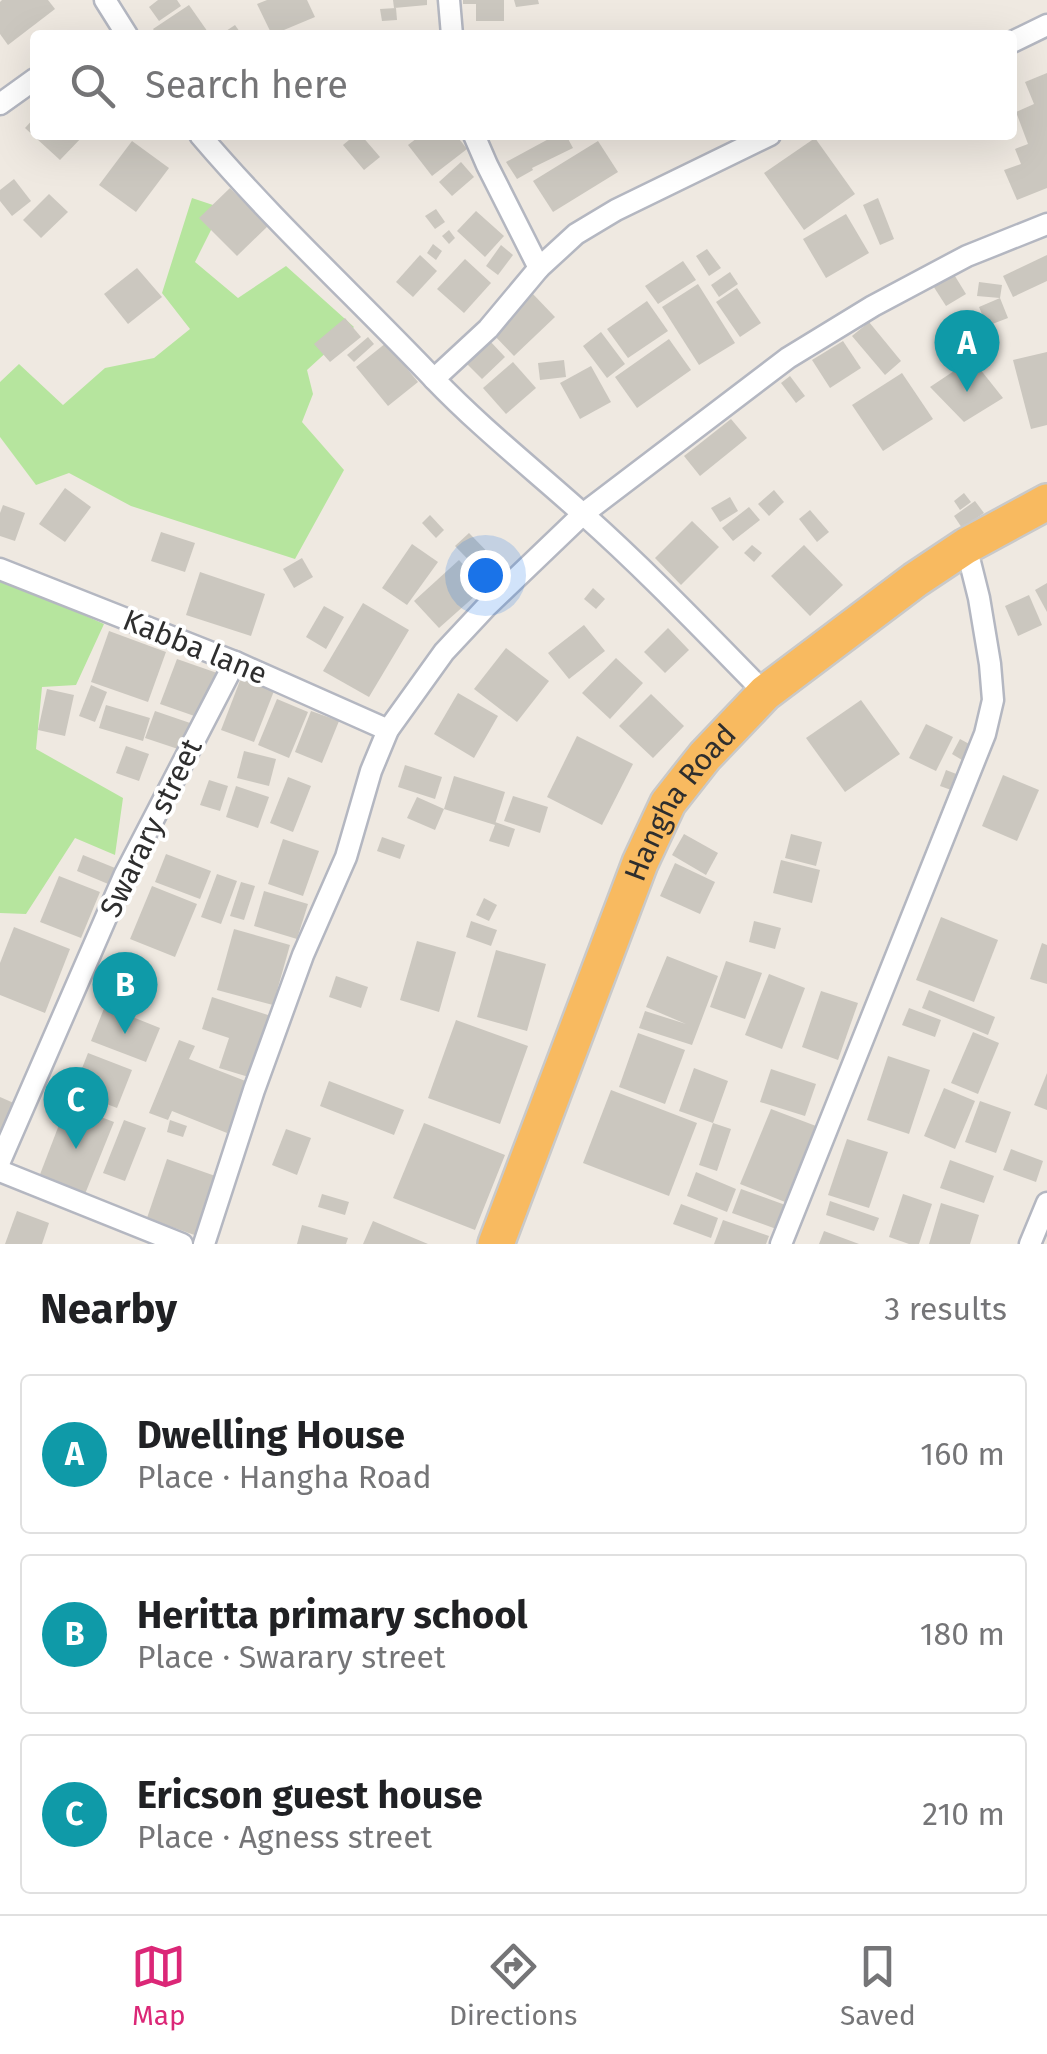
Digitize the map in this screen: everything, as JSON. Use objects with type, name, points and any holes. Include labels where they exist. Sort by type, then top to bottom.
[{"type":"highway","name":"Hangha Road","points":[[496,1244],[633,882],[668,803],[704,756],[764,692],[966,546],[1047,502]]},
{"type":"street","points":[[104,0],[123,30]]},
{"type":"street","points":[[449,0],[452,30]]},
{"type":"street","points":[[1017,40],[1047,25]]},
{"type":"street","points":[[0,104],[30,83]]},
{"type":"street","points":[[204,140],[328,274],[434,379],[520,461],[583,514],[764,692]]},
{"type":"street","points":[[476,140],[539,268]]},
{"type":"street","points":[[434,379],[488,329],[539,268],[576,234],[616,210],[760,140]]},
{"type":"street","points":[[204,1244],[302,955],[346,857],[371,771],[402,706],[444,652],[486,606],[583,514],[788,358],[873,306],[967,256],[1047,224]]},
{"type":"street","points":[[781,1244],[985,734],[993,700],[990,664],[966,546]]},
{"type":"street","name":"Kabba lane","points":[[0,569],[235,662],[388,730]]},
{"type":"street","name":"Swarary street","points":[[0,1160],[125,874],[235,662]]},
{"type":"street","points":[[0,1172],[182,1244]]},
{"type":"street","points":[[1038,1232],[1047,1203]]},
{"type":"green space","points":[[192,198],[222,208],[195,262],[238,298],[286,266],[354,327],[307,370],[313,394],[302,422],[344,470],[295,559],[131,506],[69,473],[36,485],[0,437],[0,382],[19,364],[63,405],[105,368],[154,358],[190,329],[162,293]]},
{"type":"green space","points":[[0,578],[104,624],[76,685],[42,687],[36,749],[123,798],[115,855],[75,838],[26,914],[0,913]]},
{"type":"building","points":[[2,0],[48,0],[55,9],[8,45],[0,34]]},
{"type":"building","points":[[158,0],[177,0],[181,6],[159,21],[149,7]]},
{"type":"building","points":[[267,0],[307,0],[315,17],[284,30],[270,30],[257,4]]},
{"type":"building","points":[[393,0],[427,0],[427,5],[394,8]]},
{"type":"building","points":[[463,0],[504,0],[504,21],[476,21],[476,4],[463,4]]},
{"type":"building","points":[[514,0],[538,0],[539,4],[516,7]]},
{"type":"building","points":[[189,5],[206,30],[154,30]]},
{"type":"building","points":[[396,8],[397,20],[382,21],[380,9]]},
{"type":"building","points":[[1047,73],[1047,188],[1017,200],[1004,170],[1021,164],[1015,149],[1028,144],[1017,115],[1034,104],[1025,82]]},
{"type":"building","points":[[38,140],[79,140],[60,160]]},
{"type":"building","points":[[349,140],[365,140],[380,157],[364,170],[343,145]]},
{"type":"building","points":[[414,140],[460,140],[467,149],[432,176],[408,145]]},
{"type":"building","points":[[547,140],[569,140],[573,148],[517,179],[506,162]]},
{"type":"building","points":[[816,140],[855,194],[804,230],[764,173]]},
{"type":"building","points":[[132,141],[169,168],[136,212],[99,185]]},
{"type":"building","points":[[598,141],[618,172],[553,212],[533,181]]},
{"type":"building","points":[[461,162],[474,177],[452,196],[439,182]]},
{"type":"building","points":[[14,179],[31,201],[12,216],[0,201],[0,190]]},
{"type":"building","points":[[230,188],[268,226],[237,256],[199,218]]},
{"type":"building","points":[[49,194],[68,212],[41,238],[23,220]]},
{"type":"building","points":[[878,198],[894,239],[880,245],[863,205]]},
{"type":"building","points":[[436,209],[445,222],[435,229],[425,216]]},
{"type":"building","points":[[476,211],[504,236],[485,257],[457,231]]},
{"type":"building","points":[[846,214],[869,253],[826,278],[803,239]]},
{"type":"building","points":[[449,230],[455,238],[449,244],[442,236]]},
{"type":"building","points":[[433,244],[442,251],[436,260],[427,253]]},
{"type":"building","points":[[501,245],[513,255],[498,275],[486,266]]},
{"type":"building","points":[[707,249],[721,268],[709,276],[696,256]]},
{"type":"building","points":[[420,255],[437,271],[413,297],[396,282]]},
{"type":"building","points":[[1047,255],[1047,281],[1013,297],[1003,276]]},
{"type":"building","points":[[465,259],[491,283],[464,313],[437,289]]},
{"type":"building","points":[[683,261],[696,280],[658,304],[645,286]]},
{"type":"building","points":[[137,268],[162,297],[128,324],[104,294]]},
{"type":"building","points":[[950,268],[966,294],[946,306],[930,281]]},
{"type":"building","points":[[730,272],[738,284],[719,297],[711,285]]},
{"type":"building","points":[[979,282],[1002,285],[1000,298],[977,296]]},
{"type":"building","points":[[698,284],[735,343],[699,365],[662,307]]},
{"type":"building","points":[[737,288],[761,323],[740,337],[716,302]]},
{"type":"building","points":[[531,292],[555,317],[514,356],[490,331]]},
{"type":"building","points":[[1000,298],[1008,318],[987,326],[979,307]]},
{"type":"building","points":[[647,301],[668,331],[628,358],[607,329]]},
{"type":"building","points":[[345,318],[361,337],[330,362],[314,344]]},
{"type":"building","points":[[869,322],[901,361],[885,375],[852,336]]},
{"type":"building","points":[[601,332],[625,364],[607,378],[583,346]]},
{"type":"building","points":[[368,337],[374,344],[354,362],[347,355]]},
{"type":"building","points":[[488,339],[505,357],[482,379],[464,361]]},
{"type":"building","points":[[669,339],[691,370],[637,408],[615,377]]},
{"type":"building","points":[[843,341],[861,368],[830,388],[812,360]]},
{"type":"building","points":[[386,343],[418,382],[388,406],[356,367]]},
{"type":"building","points":[[1047,352],[1047,425],[1031,429],[1013,360]]},
{"type":"building","points":[[972,359],[1003,398],[964,422],[930,387]]},
{"type":"building","points":[[564,360],[566,377],[540,380],[538,363]]},
{"type":"building","points":[[513,362],[536,388],[506,414],[483,388]]},
{"type":"building","points":[[591,366],[611,402],[580,419],[560,383]]},
{"type":"building","points":[[902,373],[933,419],[883,451],[852,405]]},
{"type":"building","points":[[790,376],[805,396],[796,403],[781,383]]},
{"type":"building","points":[[731,419],[747,438],[700,476],[684,456]]},
{"type":"building","points":[[65,488],[91,507],[65,542],[39,524]]},
{"type":"building","points":[[774,490],[784,502],[769,516],[758,504]]},
{"type":"building","points":[[964,493],[971,502],[960,510],[954,501]]},
{"type":"building","points":[[730,497],[738,511],[720,522],[711,508]]},
{"type":"building","points":[[975,501],[984,513],[962,528],[954,516]]},
{"type":"building","points":[[3,505],[25,513],[15,541],[0,536]]},
{"type":"building","points":[[749,507],[760,520],[733,541],[722,528]]},
{"type":"building","points":[[810,510],[829,532],[817,542],[799,519]]},
{"type":"building","points":[[430,515],[444,530],[436,538],[422,523]]},
{"type":"building","points":[[692,521],[719,547],[681,585],[655,558]]},
{"type":"building","points":[[161,532],[195,543],[185,572],[151,561]]},
{"type":"building","points":[[469,533],[504,569],[490,582],[455,546]]},
{"type":"building","points":[[412,544],[438,562],[407,605],[382,588]]},
{"type":"building","points":[[752,545],[762,553],[754,562],[744,553]]},
{"type":"building","points":[[804,545],[843,585],[810,616],[771,576]]},
{"type":"building","points":[[302,558],[313,577],[294,588],[283,569]]},
{"type":"building","points":[[459,560],[484,588],[439,628],[414,601]]},
{"type":"building","points":[[200,572],[265,594],[251,636],[186,615]]},
{"type":"building","points":[[1047,583],[1047,612],[1035,590]]},
{"type":"building","points":[[593,588],[605,599],[596,609],[584,599]]},
{"type":"building","points":[[1029,595],[1042,625],[1018,636],[1005,606]]},
{"type":"building","points":[[363,603],[409,630],[369,697],[323,671]]},
{"type":"building","points":[[324,606],[344,617],[326,649],[306,637]]},
{"type":"building","points":[[584,625],[605,651],[569,679],[548,653]]},
{"type":"building","points":[[668,628],[689,650],[665,673],[644,652]]},
{"type":"building","points":[[109,631],[166,652],[148,702],[91,682]]},
{"type":"building","points":[[506,648],[549,681],[517,722],[474,689]]},
{"type":"building","points":[[616,658],[643,683],[610,719],[582,693]]},
{"type":"building","points":[[177,659],[220,674],[203,719],[160,704]]},
{"type":"building","points":[[241,678],[274,691],[254,742],[221,730]]},
{"type":"building","points":[[91,685],[107,692],[95,722],[79,716]]},
{"type":"building","points":[[47,689],[74,695],[65,736],[38,730]]},
{"type":"building","points":[[458,693],[498,716],[474,758],[434,734]]},
{"type":"building","points":[[651,694],[684,726],[653,758],[619,726]]},
{"type":"building","points":[[277,699],[308,712],[289,758],[258,745]]},
{"type":"building","points":[[861,700],[900,754],[845,792],[806,738]]},
{"type":"building","points":[[106,705],[150,718],[143,741],[99,728]]},
{"type":"building","points":[[155,711],[193,724],[184,751],[145,738]]},
{"type":"building","points":[[311,711],[339,721],[322,763],[295,752]]},
{"type":"building","points":[[926,724],[953,737],[936,771],[909,758]]},
{"type":"building","points":[[577,736],[633,764],[602,825],[547,797]]},
{"type":"building","points":[[960,739],[971,745],[962,760],[952,754]]},
{"type":"building","points":[[126,746],[149,754],[139,781],[116,773]]},
{"type":"building","points":[[244,751],[276,759],[269,786],[237,778]]},
{"type":"building","points":[[405,765],[442,777],[435,799],[398,787]]},
{"type":"building","points":[[946,770],[959,775],[954,791],[940,786]]},
{"type":"building","points":[[1003,775],[1039,790],[1017,841],[982,826]]},
{"type":"building","points":[[454,776],[505,792],[496,822],[515,829],[509,847],[489,841],[495,825],[444,809]]},
{"type":"building","points":[[288,777],[311,786],[293,832],[270,823]]},
{"type":"building","points":[[209,780],[228,786],[220,811],[200,805]]},
{"type":"building","points":[[236,786],[269,797],[258,828],[226,817]]},
{"type":"building","points":[[513,796],[548,807],[540,833],[504,821]]},
{"type":"building","points":[[417,797],[444,809],[435,830],[407,818]]},
{"type":"building","points":[[684,834],[718,853],[706,875],[672,855]]},
{"type":"building","points":[[791,834],[822,842],[816,866],[785,858]]},
{"type":"building","points":[[382,837],[405,845],[400,859],[377,851]]},
{"type":"building","points":[[283,839],[319,851],[303,896],[268,884]]},
{"type":"building","points":[[166,854],[211,871],[200,899],[155,882]]},
{"type":"building","points":[[83,855],[120,870],[113,886],[77,871]]},
{"type":"building","points":[[781,860],[820,870],[812,903],[773,893]]},
{"type":"building","points":[[675,863],[715,882],[700,914],[660,896]]},
{"type":"building","points":[[217,874],[237,881],[221,924],[201,917]]},
{"type":"building","points":[[59,876],[100,892],[81,938],[40,922]]},
{"type":"building","points":[[241,882],[255,886],[244,920],[230,916]]},
{"type":"building","points":[[152,886],[197,904],[175,957],[130,939]]},
{"type":"building","points":[[264,891],[308,904],[297,939],[254,926]]},
{"type":"building","points":[[484,898],[497,905],[489,921],[476,915]]},
{"type":"building","points":[[941,917],[998,940],[974,1002],[916,980]]},
{"type":"building","points":[[471,921],[497,930],[491,946],[466,937]]},
{"type":"building","points":[[754,921],[781,928],[775,949],[749,942]]},
{"type":"building","points":[[14,927],[70,949],[45,1013],[0,995],[0,963]]},
{"type":"building","points":[[234,929],[290,945],[273,1005],[217,990]]},
{"type":"building","points":[[417,941],[456,952],[439,1012],[400,1000]]},
{"type":"building","points":[[1042,943],[1047,945],[1047,984],[1030,979]]},
{"type":"building","points":[[496,950],[546,964],[527,1031],[477,1017]]},
{"type":"building","points":[[667,956],[718,976],[692,1045],[639,1028],[645,1011],[686,1024],[646,1007]]},
{"type":"building","points":[[726,961],[762,973],[745,1019],[710,1007]]},
{"type":"building","points":[[769,974],[805,988],[782,1049],[745,1035]]},
{"type":"building","points":[[336,976],[368,987],[361,1008],[329,997]]},
{"type":"building","points":[[929,990],[995,1017],[988,1035],[922,1008]]},
{"type":"building","points":[[821,991],[858,1003],[838,1060],[802,1047]]},
{"type":"building","points":[[212,997],[271,1016],[252,1078],[219,1068],[229,1038],[202,1029]]},
{"type":"building","points":[[105,1006],[160,1028],[146,1062],[91,1041]]},
{"type":"building","points":[[909,1008],[941,1020],[935,1037],[902,1025]]},
{"type":"building","points":[[456,1020],[528,1046],[500,1124],[428,1098]]},
{"type":"building","points":[[973,1032],[999,1043],[978,1094],[951,1083]]},
{"type":"building","points":[[638,1033],[685,1050],[665,1104],[619,1087]]},
{"type":"building","points":[[179,1040],[195,1046],[189,1059],[248,1082],[227,1133],[172,1111],[168,1120],[149,1113]]},
{"type":"building","points":[[88,1053],[132,1070],[117,1108],[73,1091]]},
{"type":"building","points":[[888,1056],[930,1070],[909,1134],[867,1120]]},
{"type":"building","points":[[694,1068],[728,1081],[713,1123],[679,1111]]},
{"type":"building","points":[[771,1069],[816,1084],[805,1116],[760,1102]]},
{"type":"building","points":[[1047,1073],[1047,1110],[1034,1105]]},
{"type":"building","points":[[329,1081],[404,1110],[394,1135],[320,1106]]},
{"type":"building","points":[[944,1088],[975,1101],[955,1149],[924,1136]]},
{"type":"building","points":[[611,1090],[697,1123],[669,1196],[583,1163]]},
{"type":"building","points":[[0,1097],[16,1104],[0,1144]]},
{"type":"building","points":[[980,1101],[1011,1112],[996,1153],[965,1142]]},
{"type":"building","points":[[67,1104],[114,1122],[85,1194],[39,1177]]},
{"type":"building","points":[[771,1109],[816,1126],[785,1202],[740,1184]]},
{"type":"building","points":[[124,1120],[146,1128],[125,1181],[103,1173]]},
{"type":"building","points":[[170,1120],[187,1126],[183,1137],[167,1132]]},
{"type":"building","points":[[424,1123],[505,1155],[475,1230],[393,1198]]},
{"type":"building","points":[[713,1123],[731,1129],[717,1171],[699,1165]]},
{"type":"building","points":[[286,1129],[311,1138],[297,1175],[272,1165]]},
{"type":"building","points":[[847,1139],[888,1152],[869,1208],[828,1195]]},
{"type":"building","points":[[1011,1149],[1043,1161],[1036,1182],[1003,1170]]},
{"type":"building","points":[[167,1159],[221,1178],[200,1237],[147,1218]]},
{"type":"building","points":[[950,1160],[994,1176],[984,1203],[940,1188]]},
{"type":"building","points":[[696,1172],[736,1189],[727,1212],[687,1196]]},
{"type":"building","points":[[741,1189],[788,1206],[779,1230],[732,1213]]},
{"type":"building","points":[[322,1194],[349,1202],[345,1215],[318,1207]]},
{"type":"building","points":[[903,1194],[932,1204],[919,1244],[889,1237]]},
{"type":"building","points":[[830,1201],[879,1218],[874,1231],[826,1215]]},
{"type":"building","points":[[941,1203],[979,1215],[970,1244],[929,1244]]},
{"type":"building","points":[[681,1204],[718,1218],[711,1238],[673,1224]]},
{"type":"building","points":[[17,1211],[49,1223],[42,1244],[5,1244]]},
{"type":"building","points":[[723,1220],[769,1236],[766,1244],[714,1244]]},
{"type":"building","points":[[373,1221],[428,1244],[363,1244]]},
{"type":"building","points":[[302,1225],[348,1238],[346,1244],[297,1244]]},
{"type":"building","points":[[824,1231],[859,1244],[819,1244]]},
{"type":"place","name":"Dwelling House","points":[[967,392]]},
{"type":"place","name":"Heritta primary school","points":[[125,1034]]},
{"type":"place","name":"Ericson guest house","points":[[76,1149]]}]
